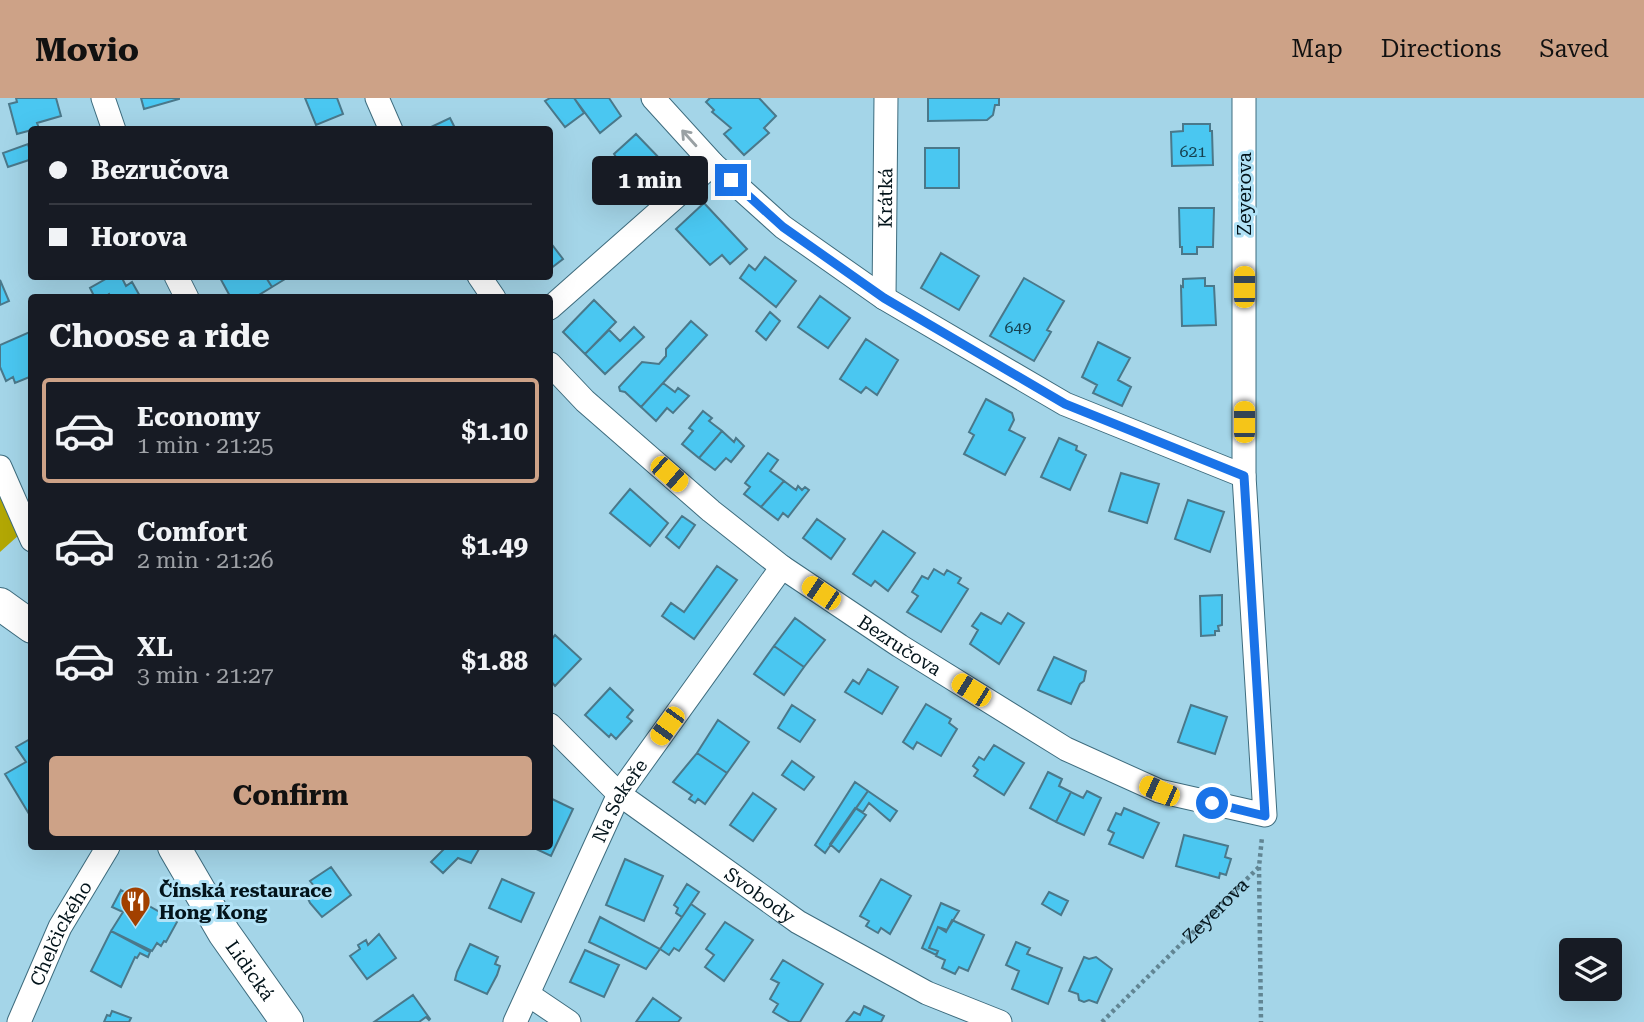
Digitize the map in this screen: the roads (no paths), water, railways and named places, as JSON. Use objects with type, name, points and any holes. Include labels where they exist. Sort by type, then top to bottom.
[{"type":"street","points":[[103,98],[113,126]]},
{"type":"street","points":[[377,98],[389,126]]},
{"type":"street","points":[[653,98],[713,164],[783,227],[884,298],[1065,404],[1244,476]]},
{"type":"street","name":"Krátká","points":[[884,298],[886,98]]},
{"type":"street","name":"Zeyerova","points":[[1244,98],[1244,476],[1265,816]]},
{"type":"street","points":[[553,305],[713,164]]},
{"type":"street","name":"Bezručova","points":[[553,367],[585,401],[711,511],[782,567],[900,646],[1066,749],[1159,791],[1265,816]]},
{"type":"street","points":[[0,467],[28,531]]},
{"type":"street","name":"Na Sekeře","points":[[515,1022],[619,794],[782,567]]},
{"type":"street","points":[[0,604],[28,624]]},
{"type":"street","name":"Svobody","points":[[553,728],[619,794],[797,922],[927,993],[1000,1022]]},
{"type":"street","name":"Chelčického","points":[[19,1022],[60,928],[106,850]]},
{"type":"street","name":"Lidická","points":[[176,850],[224,933],[286,1022]]},
{"type":"street","points":[[529,995],[569,1022]]},
{"type":"place","name":"Čínská restaurace Hong Kong","points":[[136,928]]}]
